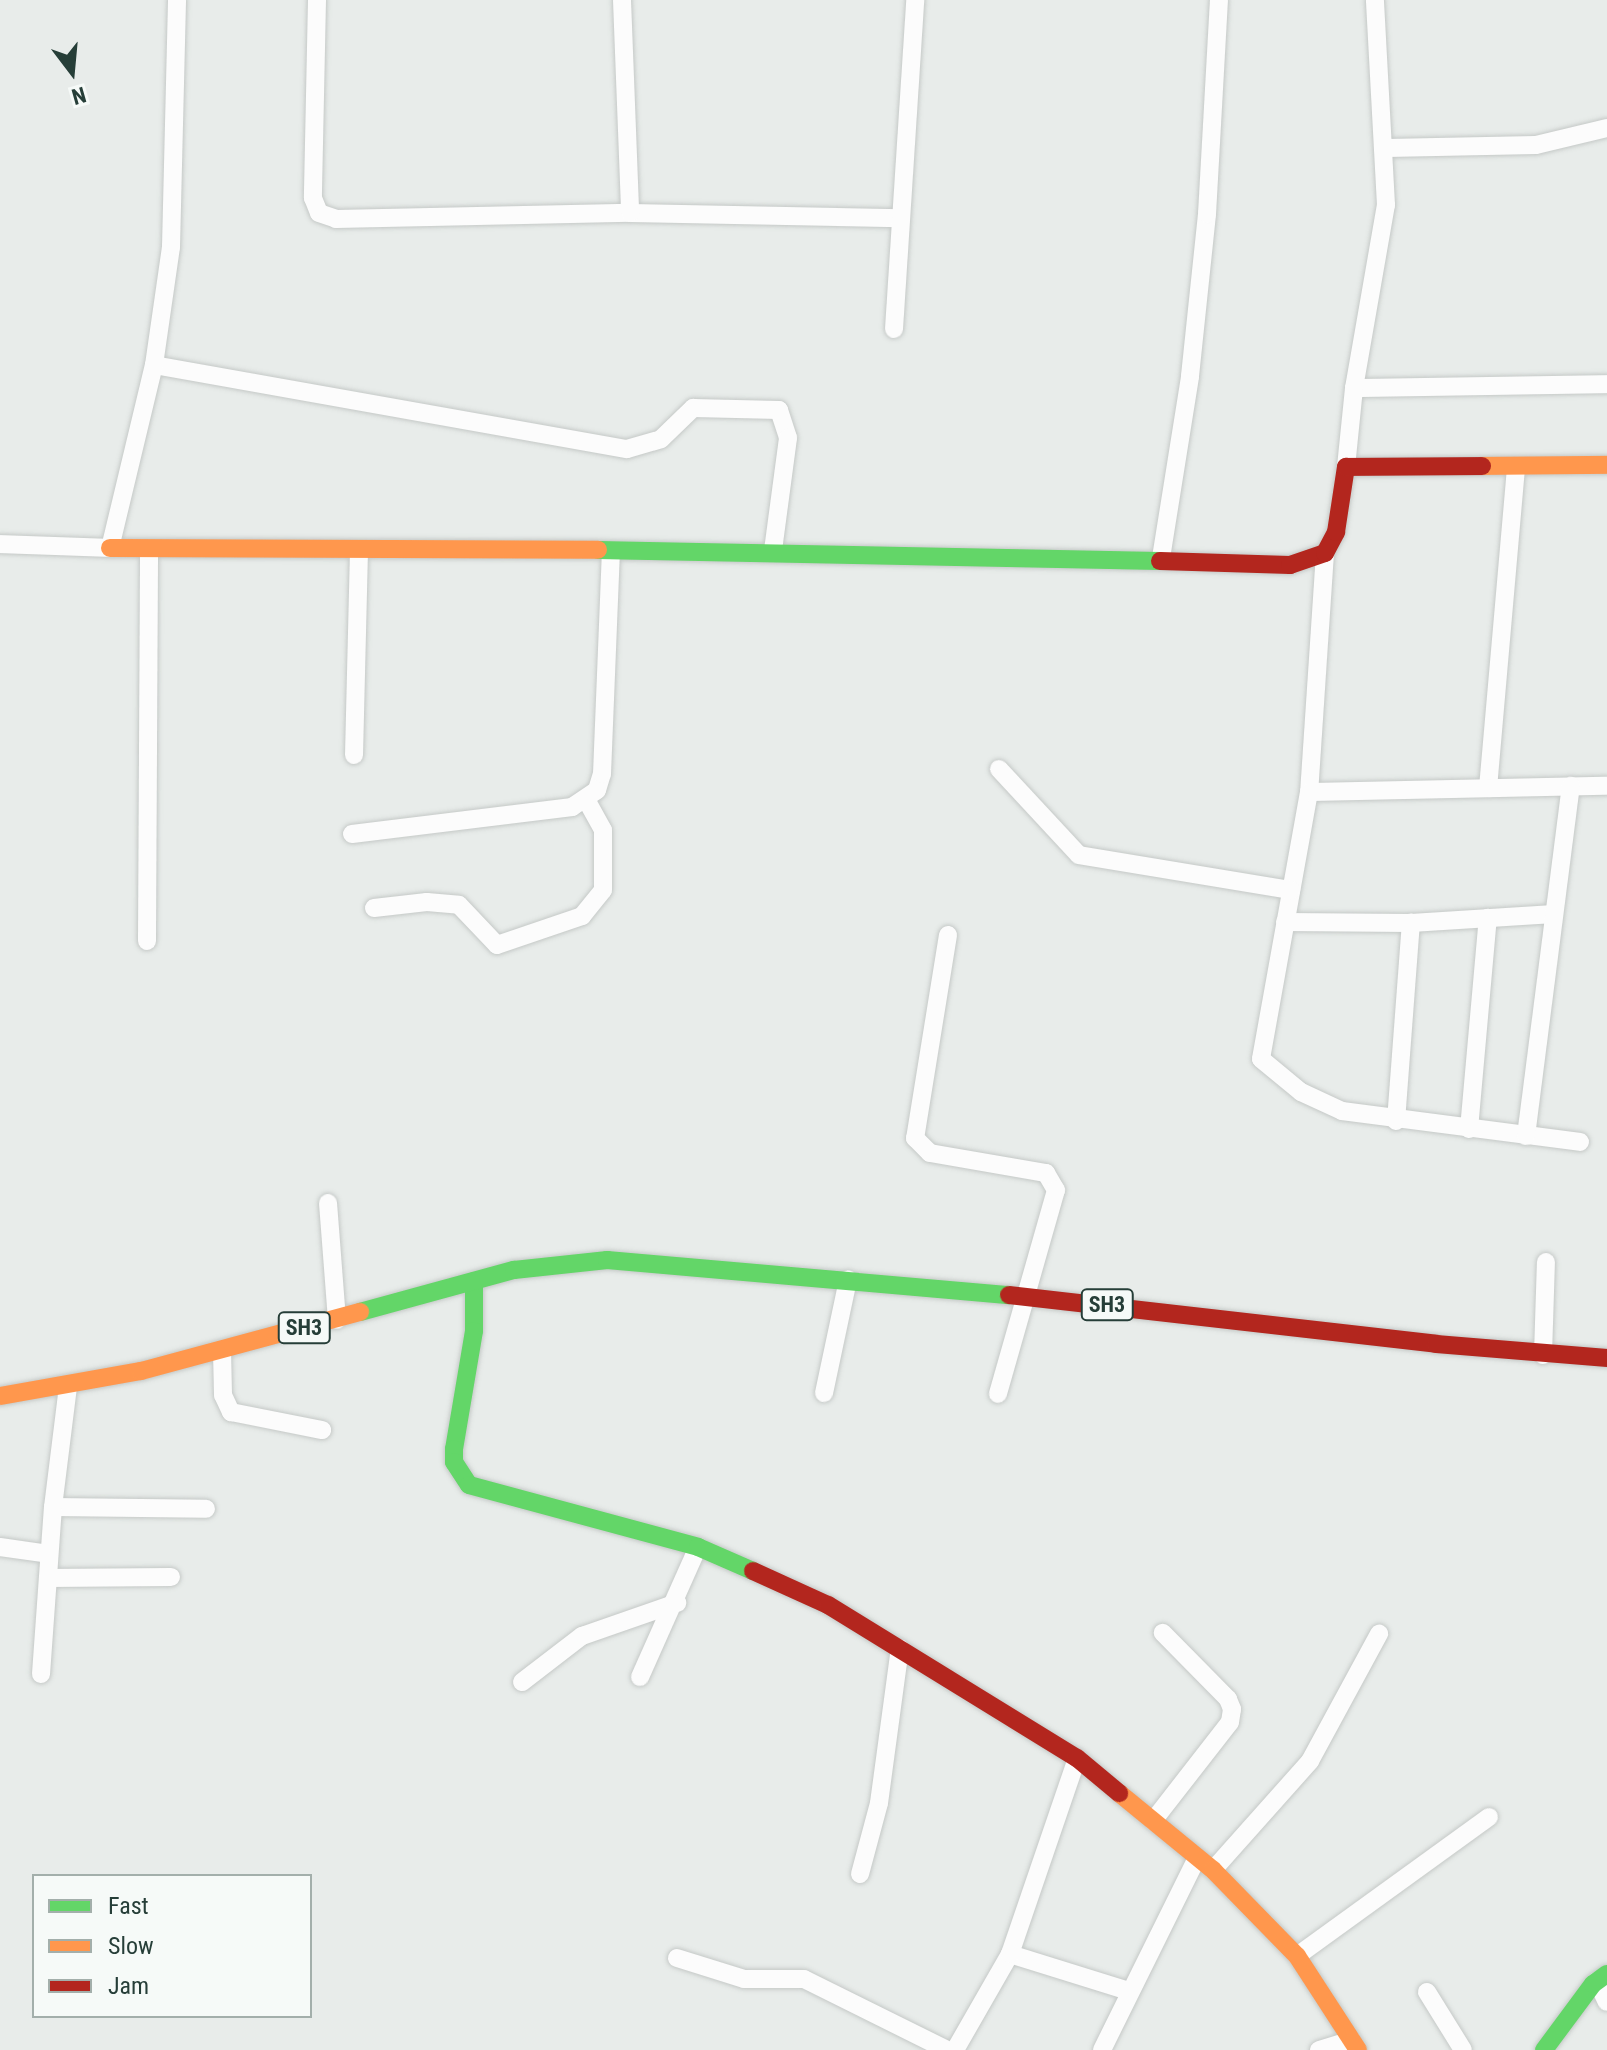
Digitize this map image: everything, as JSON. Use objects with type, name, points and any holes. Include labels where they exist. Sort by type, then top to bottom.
[{"type":"street","points":[[110,548],[154,365],[173,215],[177,0]]},
{"type":"street","points":[[317,0],[313,198],[319,213],[336,219],[630,213],[901,218]]},
{"type":"street","points":[[622,0],[630,213]]},
{"type":"street","points":[[894,329],[915,0]]},
{"type":"street","points":[[1161,558],[1204,244],[1219,0]]},
{"type":"street","points":[[1375,0],[1387,148],[1383,234],[1354,388],[1336,532],[1325,553],[1309,792],[1261,1059],[1327,1107],[1396,1121],[1580,1142]]},
{"type":"street","points":[[1387,148],[1536,145],[1607,128]]},
{"type":"street","points":[[154,365],[627,449],[661,439],[693,408],[779,410],[788,438],[773,551]]},
{"type":"street","points":[[1354,388],[1607,384]]},
{"type":"street","points":[[1346,467],[1607,465]]},
{"type":"street","points":[[1488,788],[1516,466]]},
{"type":"street","points":[[0,544],[149,550],[773,551],[1161,558],[1290,565],[1325,553]]},
{"type":"street","points":[[147,941],[149,550]]},
{"type":"street","points":[[354,755],[359,551]]},
{"type":"street","points":[[587,801],[602,774],[611,552]]},
{"type":"street","points":[[999,769],[1079,855],[1291,890]]},
{"type":"street","points":[[1526,1136],[1571,786]]},
{"type":"street","points":[[1309,792],[1607,786]]},
{"type":"street","points":[[352,834],[587,801]]},
{"type":"street","points":[[374,908],[427,902],[459,905],[497,945],[582,916],[603,890],[603,830],[587,801]]},
{"type":"street","points":[[1285,922],[1411,923],[1554,914]]},
{"type":"street","points":[[1469,1129],[1488,918]]},
{"type":"street","points":[[1396,1121],[1411,923]]},
{"type":"street","points":[[948,935],[915,1138],[930,1153],[1046,1173],[1054,1180],[1056,1190],[998,1394]]},
{"type":"street","points":[[328,1203],[337,1320]]},
{"type":"street","name":"SH3","points":[[0,1396],[68,1386],[222,1350],[474,1281],[551,1264],[607,1260],[1024,1296],[1543,1355],[1607,1358]]},
{"type":"street","points":[[1543,1355],[1546,1262]]},
{"type":"street","points":[[824,1393],[848,1280]]},
{"type":"street","points":[[474,1281],[474,1331],[454,1449],[460,1474],[484,1491],[698,1547],[828,1605],[1077,1758],[1213,1870],[1297,1956],[1355,2045],[1319,2050]]},
{"type":"street","points":[[222,1350],[223,1395],[231,1412],[322,1430]]},
{"type":"street","points":[[41,1674],[53,1507],[68,1386]]},
{"type":"street","points":[[53,1507],[206,1509]]},
{"type":"street","points":[[0,1547],[49,1554]]},
{"type":"street","points":[[640,1677],[677,1603],[698,1547]]},
{"type":"street","points":[[48,1578],[171,1577]]},
{"type":"street","points":[[522,1682],[582,1636],[677,1603]]},
{"type":"street","points":[[1153,1821],[1230,1722],[1232,1709],[1228,1699],[1163,1633]]},
{"type":"street","points":[[1213,1870],[1310,1761],[1379,1634]]},
{"type":"street","points":[[860,1874],[879,1803],[900,1648]]},
{"type":"street","points":[[955,2050],[1010,1954],[1077,1758]]},
{"type":"street","points":[[1297,1956],[1489,1817]]},
{"type":"street","points":[[1102,2050],[1197,1858]]},
{"type":"street","points":[[1010,1954],[1129,1991]]},
{"type":"street","points":[[677,1958],[744,1979],[804,1979],[947,2050]]},
{"type":"street","points":[[1602,1977],[1607,2002]]},
{"type":"street","points":[[1544,2050],[1602,1977]]},
{"type":"street","points":[[1427,1992],[1463,2050]]},
{"type":"traffic: fast","points":[[598,550],[1160,561]]},
{"type":"traffic: fast","points":[[360,1312],[514,1270],[607,1260],[1009,1295]]},
{"type":"traffic: fast","points":[[474,1281],[474,1331],[454,1449],[454,1462],[469,1485],[698,1547],[753,1571]]},
{"type":"traffic: fast","points":[[1544,2050],[1593,1984],[1607,1974]]},
{"type":"traffic: slow","points":[[1482,466],[1607,465]]},
{"type":"traffic: slow","points":[[110,548],[598,550]]},
{"type":"traffic: slow","points":[[0,1396],[141,1371],[360,1312]]},
{"type":"traffic: slow","points":[[1119,1793],[1213,1870],[1297,1956],[1358,2050]]},
{"type":"traffic: jam","points":[[1160,561],[1290,565],[1325,553],[1336,532],[1346,467],[1482,466]]},
{"type":"traffic: jam","points":[[1009,1295],[1436,1344],[1607,1358]]},
{"type":"traffic: jam","points":[[753,1571],[828,1605],[1077,1758],[1119,1793]]}]
